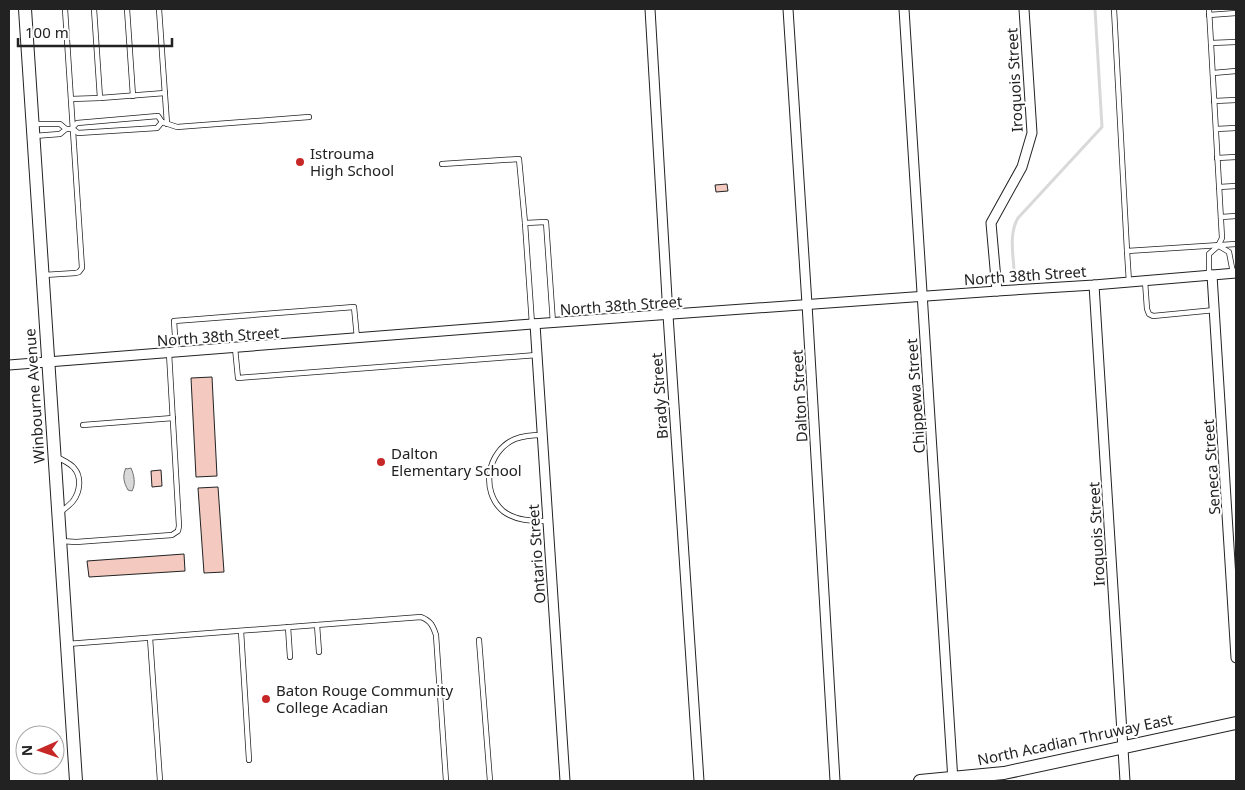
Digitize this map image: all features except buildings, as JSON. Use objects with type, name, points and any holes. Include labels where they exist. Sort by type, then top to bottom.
[{"type":"street","name":"Winbourne Avenue","points":[[24,9],[76,781]]},
{"type":"street","name":"Brady Street","points":[[650,9],[699,781]]},
{"type":"street","name":"Dalton Street","points":[[788,9],[835,781]]},
{"type":"street","name":"Chippewa Street","points":[[904,9],[953,780]]},
{"type":"street","name":"Iroquois Street","points":[[997,291],[992,223],[1022,167],[1032,133],[1024,9]]},
{"type":"street","name":"North 38th Street","points":[[9,366],[533,324],[1094,285],[1234,273]]},
{"type":"street","name":"Seneca Street","points":[[1211,275],[1215,310],[1236,658]]},
{"type":"street","name":"Iroquois Street","points":[[1094,285],[1125,781]]},
{"type":"street","name":"Ontario Street","points":[[533,324],[537,355],[565,781]]},
{"type":"street","name":"North Acadian Thruway East","points":[[920,781],[953,780],[1004,773],[1236,723]]},
{"type":"lane","points":[[42,275],[76,273],[82,268],[65,9]]},
{"type":"lane","points":[[94,9],[100,98]]},
{"type":"lane","points":[[127,9],[132,96]]},
{"type":"lane","points":[[33,130],[60,124],[66,129],[73,129],[78,133],[158,128],[164,123],[165,93],[159,9]]},
{"type":"lane","points":[[1114,9],[1129,282]]},
{"type":"lane","points":[[1209,9],[1222,238],[1218,246],[1209,254],[1211,275]]},
{"type":"lane","points":[[1209,15],[1236,13]]},
{"type":"lane","points":[[1211,43],[1236,42]]},
{"type":"lane","points":[[1212,73],[1236,71]]},
{"type":"lane","points":[[71,99],[165,93]]},
{"type":"lane","points":[[1214,101],[1236,100]]},
{"type":"lane","points":[[73,129],[77,123],[158,116],[164,123],[177,127],[309,117]]},
{"type":"lane","points":[[1216,129],[1236,128]]},
{"type":"lane","points":[[33,130],[60,134],[66,129]]},
{"type":"lane","points":[[1217,158],[1236,157]]},
{"type":"lane","points":[[442,164],[519,159],[533,324]]},
{"type":"lane","points":[[1219,187],[1236,186]]},
{"type":"lane","points":[[1221,217],[1236,216]]},
{"type":"lane","points":[[525,223],[546,222],[553,323]]},
{"type":"lane","points":[[1127,251],[1236,244]]},
{"type":"lane","points":[[1218,246],[1229,252],[1234,273]]},
{"type":"lane","points":[[1145,280],[1147,310],[1153,316],[1215,310]]},
{"type":"lane","points":[[60,541],[76,542],[172,535],[178,531],[173,418],[174,321],[354,307],[357,338]]},
{"type":"lane","points":[[235,348],[238,378],[537,355]]},
{"type":"lane","points":[[82,425],[173,418]]},
{"type":"lane","points":[[542,435],[514,439],[501,448],[492,462],[489,476],[490,489],[494,500],[503,510],[512,516],[525,520],[548,521]]},
{"type":"lane","points":[[54,455],[71,465],[80,480],[78,492],[73,501],[58,514]]},
{"type":"lane","points":[[67,644],[421,618],[428,620],[433,626],[436,635],[446,781]]},
{"type":"lane","points":[[317,625],[319,652]]},
{"type":"lane","points":[[288,627],[290,656]]},
{"type":"lane","points":[[241,631],[249,760]]},
{"type":"lane","points":[[150,638],[160,781]]},
{"type":"lane","points":[[479,640],[490,781]]},
{"type":"water","points":[[126,468],[131,468],[133,474],[132,491],[128,490],[125,482],[124,474]]},
{"type":"waterway","points":[[1014,270],[1013,230],[1018,218],[1102,127],[1095,9]]},
{"type":"place","name":"Istrouma High School","points":[[300,162]]},
{"type":"place","name":"Dalton Elementary School","points":[[381,462]]},
{"type":"place","name":"Baton Rouge Community College Acadian","points":[[266,699]]}]
